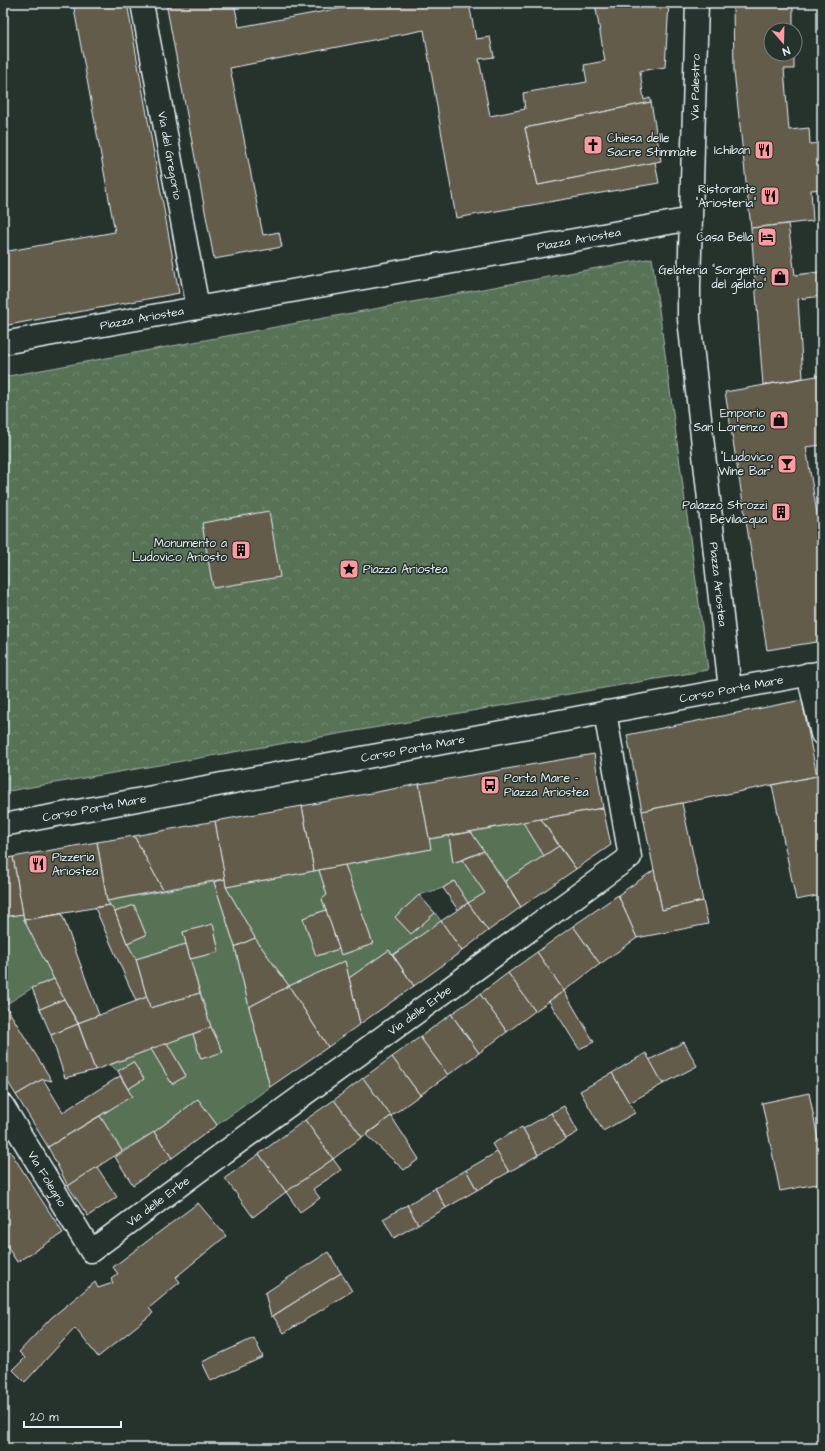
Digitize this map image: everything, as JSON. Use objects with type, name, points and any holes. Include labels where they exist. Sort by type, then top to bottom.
[{"type":"street","name":"Via del Gregorio","points":[[142,3],[198,308]]},
{"type":"street","name":"Via Palestro","points":[[691,220],[697,3]]},
{"type":"street","name":"Piazza Ariostea","points":[[3,343],[691,220],[689,320],[730,689]]},
{"type":"street","name":"Corso Porta Mare","points":[[3,825],[815,673]]},
{"type":"street","points":[[815,673],[822,734]]},
{"type":"street","name":"Via delle Erbe","points":[[91,1251],[213,1160],[630,857],[605,712]]},
{"type":"street","name":"Via Folegno","points":[[3,1106],[91,1251]]},
{"type":"green space","name":"Piazza Ariostea","points":[[652,258],[708,670],[3,792],[3,377]]},
{"type":"green space","points":[[523,822],[544,856],[505,881],[471,832]]},
{"type":"green space","points":[[449,836],[453,863],[462,860],[485,893],[468,903],[454,881],[443,888],[419,895],[395,917],[411,934],[435,913],[441,921],[393,955],[389,950],[349,978],[345,961],[289,986],[255,938],[226,887],[319,870],[327,895],[326,910],[303,918],[317,956],[339,949],[342,955],[373,944],[345,865],[430,849],[429,839]]},
{"type":"green space","points":[[214,882],[235,947],[270,1087],[217,1125],[198,1099],[154,1132],[122,1151],[100,1116],[131,1096],[128,1089],[144,1079],[133,1062],[118,1071],[110,1065],[151,1049],[172,1084],[186,1075],[167,1043],[193,1034],[201,1059],[211,1027],[190,959],[219,952],[213,925],[183,932],[186,944],[136,959],[127,943],[146,935],[134,905],[115,912],[107,901]]},
{"type":"green space","points":[[23,914],[24,920],[54,979],[32,988],[5,1005],[3,1000],[3,917]]},
{"type":"building","points":[[73,3],[127,3],[179,293],[3,326],[3,252],[115,232]]},
{"type":"building","points":[[166,3],[234,3],[239,27],[369,3],[476,3],[469,4],[476,39],[490,37],[494,57],[479,59],[490,116],[525,109],[523,93],[587,82],[584,65],[605,61],[595,3],[669,3],[665,67],[640,71],[644,100],[650,98],[651,102],[525,128],[538,185],[655,162],[659,183],[456,218],[424,30],[230,68],[263,235],[279,232],[282,247],[214,259]]},
{"type":"building","points":[[733,3],[793,3],[793,22],[763,22],[763,62],[794,62],[794,69],[784,69],[789,130],[809,128],[810,144],[822,143],[822,189],[811,190],[813,221],[751,228],[734,71]]},
{"type":"building","name":"Chiesa delle Sacre Stimmate","points":[[651,102],[661,161],[538,185],[525,128]]},
{"type":"building","points":[[788,224],[795,275],[819,272],[822,296],[798,299],[803,378],[763,385],[751,228]]},
{"type":"building","name":"Palazzo Strozzi Bevilacqua","points":[[822,375],[822,445],[806,447],[822,544],[822,641],[767,650],[725,392]]},
{"type":"building","name":"Monumento a Ludovico Ariosto","points":[[269,511],[280,577],[213,588],[202,523]]},
{"type":"building","points":[[802,700],[817,776],[642,811],[627,735]]},
{"type":"building","points":[[594,754],[603,808],[429,839],[419,784]]},
{"type":"building","points":[[817,776],[822,800],[822,895],[796,900],[772,785]]},
{"type":"building","points":[[419,784],[431,849],[314,871],[302,806]]},
{"type":"building","points":[[682,803],[703,901],[662,910],[642,811]]},
{"type":"building","points":[[302,806],[314,871],[226,887],[215,821]]},
{"type":"building","points":[[603,808],[611,845],[576,869],[541,819]]},
{"type":"building","points":[[541,819],[559,846],[544,856],[523,822]]},
{"type":"building","points":[[215,821],[225,879],[163,890],[134,836]]},
{"type":"building","points":[[471,832],[484,851],[453,863],[449,836]]},
{"type":"building","points":[[134,836],[163,890],[107,901],[97,842]]},
{"type":"building","points":[[97,842],[107,901],[110,905],[24,920],[13,857]]},
{"type":"building","points":[[559,846],[576,869],[521,907],[505,881]]},
{"type":"building","points":[[484,851],[521,907],[488,931],[468,903],[485,893],[462,860]]},
{"type":"building","points":[[13,857],[23,914],[3,917],[3,859]]},
{"type":"building","points":[[345,865],[373,944],[341,955],[322,899],[327,895],[319,870]]},
{"type":"building","points":[[654,870],[662,910],[703,901],[708,924],[637,938],[618,895]]},
{"type":"building","points":[[225,879],[226,887],[255,938],[235,947],[214,882]]},
{"type":"building","points":[[454,881],[468,903],[458,910],[443,888]]},
{"type":"building","points":[[419,895],[435,913],[411,934],[395,917]]},
{"type":"building","points":[[618,895],[637,938],[600,964],[573,926]]},
{"type":"building","points":[[468,903],[488,931],[462,951],[441,921]]},
{"type":"building","points":[[110,905],[115,912],[127,943],[136,959],[147,997],[136,1001],[95,908]]},
{"type":"building","points":[[134,905],[146,935],[127,943],[115,912]]},
{"type":"building","points":[[326,910],[339,949],[316,956],[303,918]]},
{"type":"building","points":[[62,914],[99,1015],[78,1023],[64,999],[24,920]]},
{"type":"building","points":[[441,921],[462,951],[414,986],[393,955]]},
{"type":"building","points":[[213,924],[219,952],[190,959],[183,932]]},
{"type":"building","points":[[573,926],[600,964],[564,991],[537,952]]},
{"type":"building","points":[[255,938],[289,986],[249,1007],[235,947]]},
{"type":"building","points":[[186,944],[200,993],[150,1008],[136,959]]},
{"type":"building","points":[[389,950],[414,986],[360,1024],[349,978]]},
{"type":"building","points":[[537,952],[564,991],[535,1011],[508,973]]},
{"type":"building","points":[[345,961],[360,1024],[328,1047],[289,986]]},
{"type":"building","points":[[508,973],[535,1011],[507,1032],[480,994]]},
{"type":"building","points":[[54,979],[64,999],[40,1009],[32,988]]},
{"type":"building","points":[[289,986],[328,1047],[270,1087],[249,1007]]},
{"type":"building","points":[[564,991],[594,1042],[579,1049],[549,1001]]},
{"type":"building","points":[[200,993],[211,1027],[95,1070],[78,1023],[147,997],[150,1008]]},
{"type":"building","points":[[480,994],[507,1032],[479,1053],[451,1014]]},
{"type":"building","points":[[64,999],[78,1024],[51,1035],[40,1009]]},
{"type":"building","points":[[5,1005],[52,1081],[43,1079],[16,1095],[3,1074],[3,1006]]},
{"type":"building","points":[[451,1014],[479,1053],[448,1075],[420,1037]]},
{"type":"building","points":[[78,1024],[95,1070],[65,1078],[51,1035]]},
{"type":"building","points":[[211,1027],[223,1052],[201,1059],[193,1034]]},
{"type":"building","points":[[420,1037],[448,1075],[420,1095],[392,1057]]},
{"type":"building","points":[[684,1042],[697,1066],[663,1084],[649,1060]]},
{"type":"building","points":[[167,1043],[186,1076],[172,1084],[151,1049]]},
{"type":"building","points":[[646,1053],[663,1084],[629,1103],[612,1073]]},
{"type":"building","points":[[392,1057],[420,1095],[391,1116],[363,1078]]},
{"type":"building","points":[[133,1062],[144,1079],[128,1089],[118,1071]]},
{"type":"building","points":[[612,1073],[635,1113],[603,1131],[580,1091]]},
{"type":"building","points":[[120,1076],[132,1096],[48,1147],[16,1095],[43,1079],[63,1112]]},
{"type":"building","points":[[363,1078],[391,1116],[362,1137],[334,1100]]},
{"type":"building","points":[[809,1093],[822,1159],[822,1183],[780,1191],[762,1103]]},
{"type":"building","points":[[198,1099],[217,1125],[172,1158],[154,1132]]},
{"type":"building","points":[[334,1100],[362,1137],[333,1159],[305,1120]]},
{"type":"building","points":[[564,1106],[578,1132],[566,1139],[551,1113]]},
{"type":"building","points":[[551,1113],[566,1139],[538,1155],[523,1129]]},
{"type":"building","points":[[100,1116],[122,1151],[68,1186],[48,1147]]},
{"type":"building","points":[[391,1116],[419,1159],[404,1170],[366,1135]]},
{"type":"building","points":[[305,1120],[333,1159],[286,1192],[259,1154]]},
{"type":"building","points":[[522,1127],[538,1155],[509,1172],[492,1144]]},
{"type":"building","points":[[154,1132],[172,1158],[133,1185],[115,1157]]},
{"type":"building","points":[[10,1151],[63,1233],[17,1262],[3,1240],[3,1155]]},
{"type":"building","points":[[497,1152],[509,1172],[477,1190],[466,1170]]},
{"type":"building","points":[[259,1154],[286,1192],[253,1217],[225,1178]]},
{"type":"building","points":[[333,1159],[341,1170],[313,1189],[320,1198],[300,1212],[286,1192]]},
{"type":"building","points":[[97,1167],[117,1197],[88,1216],[68,1186]]},
{"type":"building","points":[[466,1170],[477,1190],[446,1208],[435,1188]]},
{"type":"building","points":[[435,1188],[446,1208],[418,1224],[407,1205]]},
{"type":"building","points":[[198,1203],[226,1236],[176,1277],[180,1282],[149,1308],[153,1313],[98,1357],[75,1328],[25,1382],[13,1370],[25,1358],[19,1352],[51,1318],[95,1282],[98,1288],[113,1283],[111,1279],[118,1274],[113,1267]]},
{"type":"building","points":[[407,1205],[418,1224],[394,1238],[383,1219]]},
{"type":"building","points":[[328,1252],[341,1273],[271,1317],[265,1293]]},
{"type":"building","points":[[341,1273],[352,1291],[284,1333],[273,1316]]},
{"type":"building","points":[[254,1338],[263,1357],[211,1381],[202,1362]]},
{"type":"place","name":"Chiesa delle Sacre Stimmate","points":[[593,145]]},
{"type":"place","name":"Ichiban","points":[[764,150]]},
{"type":"place","name":"Ristorante \"Ariosteria\"","points":[[770,196]]},
{"type":"place","name":"Casa Bella","points":[[767,237]]},
{"type":"place","name":"Gelateria \"Sorgente del gelato\"","points":[[780,277]]},
{"type":"place","name":"Emporio San Lorenzo","points":[[779,420]]},
{"type":"place","name":"\"Ludovico Wine Bar\"","points":[[787,464]]},
{"type":"place","name":"Palazzo Strozzi Bevilacqua","points":[[781,512]]},
{"type":"place","name":"Monumento a Ludovico Ariosto","points":[[241,550]]},
{"type":"place","name":"Piazza Ariostea","points":[[349,569]]},
{"type":"place","name":"Porta Mare - Piazza Ariostea","points":[[490,785]]},
{"type":"place","name":"Pizzeria Ariostea","points":[[38,864]]}]
